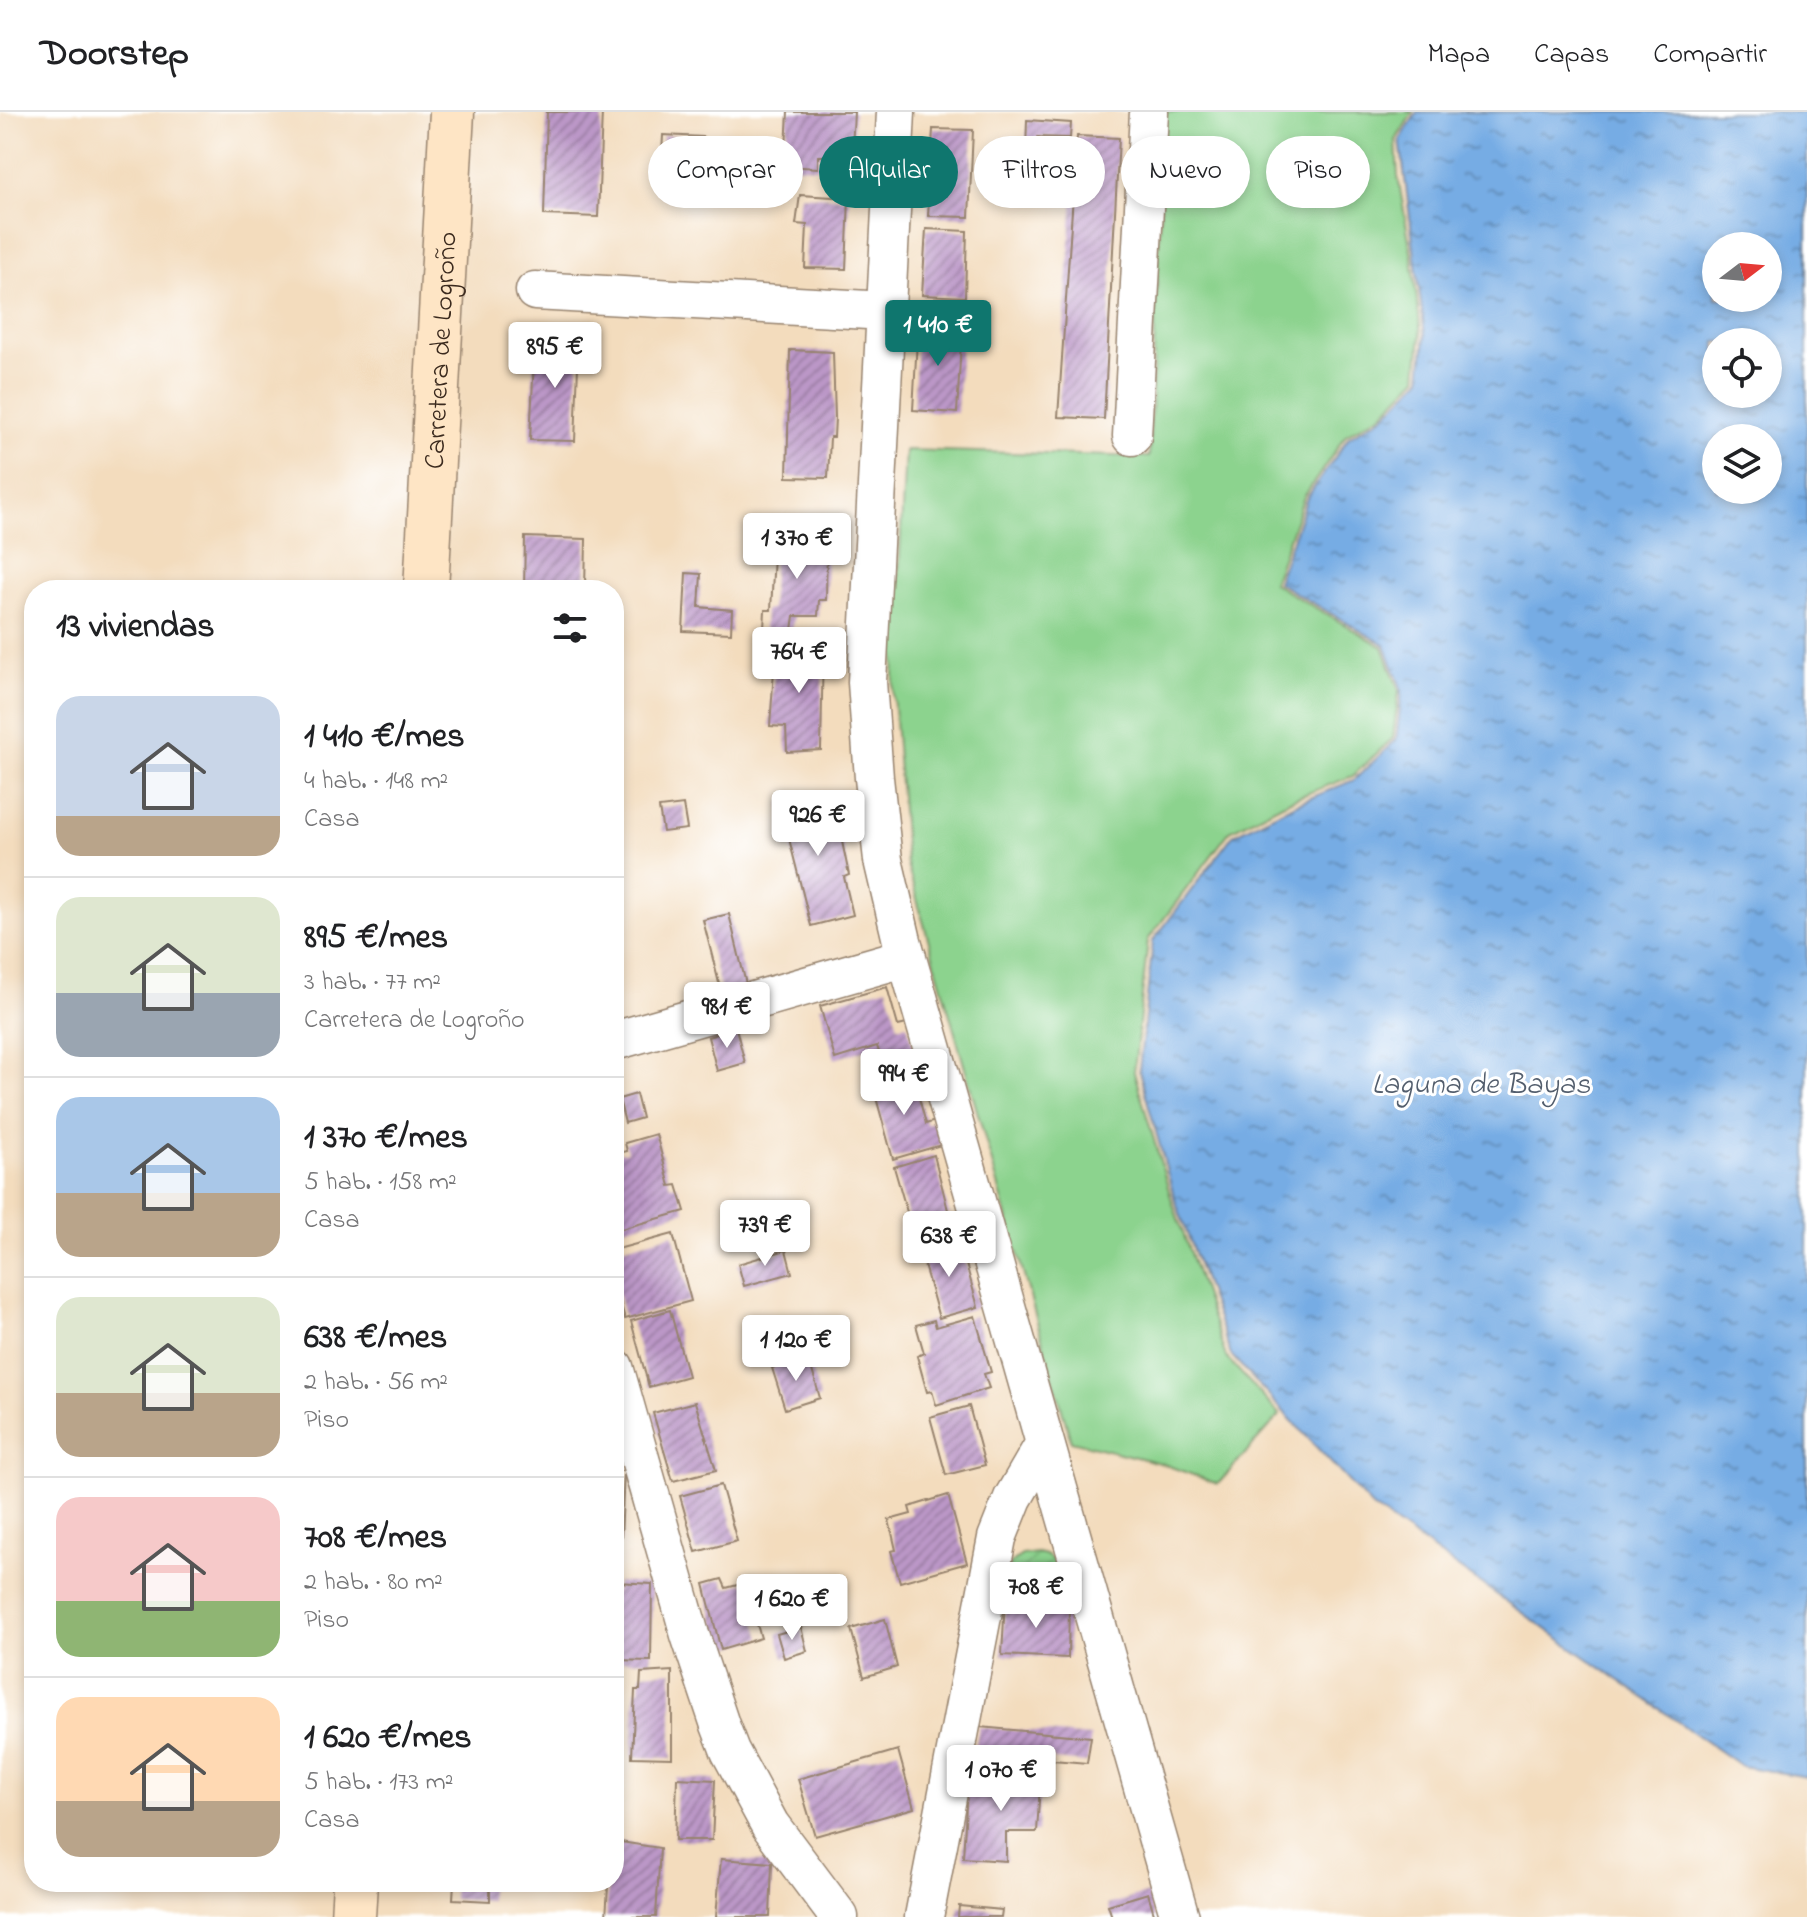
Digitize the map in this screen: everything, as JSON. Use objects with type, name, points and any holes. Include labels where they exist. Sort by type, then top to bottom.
[{"type":"main road","name":"Carretera de Logroño","points":[[427,580],[452,112]]},
{"type":"main road","points":[[353,1917],[354,1892]]},
{"type":"street","points":[[896,112],[867,682],[883,860],[907,957],[1180,1917]]},
{"type":"street","points":[[1132,436],[1149,112]]},
{"type":"street","points":[[535,291],[886,311]]},
{"type":"street","points":[[624,1038],[907,957]]},
{"type":"street","points":[[624,1402],[690,1635],[730,1751],[770,1825],[839,1917]]},
{"type":"street","points":[[924,1917],[997,1538],[1013,1498],[1045,1443]]},
{"type":"green space","points":[[1165,112],[1413,112],[1396,140],[1398,177],[1421,335],[1417,378],[1382,414],[1346,435],[1304,497],[1273,583],[1383,647],[1399,691],[1393,738],[1353,776],[1288,801],[1230,831],[1148,940],[1134,1072],[1172,1201],[1226,1357],[1280,1415],[1218,1484],[1160,1463],[1071,1441],[906,861],[893,695],[905,450],[1149,457],[1161,208],[1250,208],[1250,136],[1164,136]]},
{"type":"green space","points":[[1037,1553],[1057,1564],[1071,1601],[1003,1595],[1010,1563],[1022,1555]]},
{"type":"water","name":"Laguna de Bayas","points":[[1417,112],[1807,112],[1807,1777],[1741,1766],[1372,1507],[1231,1355],[1175,1200],[1139,1071],[1153,941],[1233,835],[1291,806],[1354,780],[1396,740],[1402,691],[1385,645],[1277,582],[1307,498],[1349,437],[1384,416],[1421,379],[1425,335],[1400,140]]},
{"type":"building","points":[[547,112],[602,112],[598,217],[544,215]]},
{"type":"building","points":[[788,112],[854,112],[853,136],[819,136],[818,168],[803,167],[803,136],[787,136]]},
{"type":"building","points":[[1027,120],[1071,123],[1070,136],[1026,136]]},
{"type":"building","points":[[933,129],[973,130],[969,217],[928,216],[928,208],[958,208],[958,136],[933,136]]},
{"type":"building","points":[[1105,137],[1119,138],[1104,419],[1058,417],[1072,208],[1105,208]]},
{"type":"building","points":[[803,195],[819,196],[819,208],[849,208],[846,269],[805,268],[807,225],[796,224],[798,208],[803,208]]},
{"type":"building","points":[[926,229],[967,231],[965,297],[922,295]]},
{"type":"building","points":[[918,323],[962,324],[957,413],[913,410]]},
{"type":"building","points":[[535,339],[579,341],[575,441],[530,440]]},
{"type":"building","points":[[790,350],[833,352],[835,418],[834,437],[830,437],[828,478],[787,477]]},
{"type":"building","points":[[525,537],[586,539],[585,580],[524,580]]},
{"type":"building","points":[[775,537],[827,540],[826,600],[819,600],[818,616],[794,616],[792,630],[764,629],[765,610],[771,610]]},
{"type":"building","points":[[686,573],[701,574],[699,607],[732,610],[731,633],[683,631]]},
{"type":"building","points":[[776,643],[823,646],[821,750],[787,752],[786,727],[770,726]]},
{"type":"building","points":[[826,794],[834,829],[839,827],[849,875],[844,877],[853,915],[811,926],[780,803]]},
{"type":"building","points":[[683,805],[687,829],[663,832],[659,808]]},
{"type":"building","points":[[729,914],[747,988],[722,995],[703,920]]},
{"type":"building","points":[[887,987],[898,1026],[907,1024],[918,1061],[885,1070],[877,1046],[835,1059],[820,1006]]},
{"type":"building","points":[[736,1028],[745,1063],[717,1071],[708,1037]]},
{"type":"building","points":[[912,1072],[926,1124],[935,1121],[941,1145],[893,1159],[872,1083]]},
{"type":"building","points":[[636,1094],[642,1118],[625,1123],[624,1098]]},
{"type":"building","points":[[656,1134],[670,1186],[677,1185],[685,1211],[624,1228],[625,1143]]},
{"type":"building","points":[[934,1155],[949,1214],[911,1226],[894,1167]]},
{"type":"building","points":[[673,1234],[691,1301],[625,1319],[624,1247]]},
{"type":"building","points":[[959,1239],[978,1307],[939,1318],[920,1251]]},
{"type":"building","points":[[786,1250],[792,1273],[744,1286],[738,1264]]},
{"type":"building","points":[[670,1310],[688,1376],[649,1387],[631,1321]]},
{"type":"building","points":[[975,1316],[991,1372],[984,1374],[989,1388],[936,1405],[932,1391],[927,1392],[917,1356],[924,1353],[916,1325],[934,1320],[936,1327]]},
{"type":"building","points":[[808,1356],[820,1398],[785,1409],[772,1368]]},
{"type":"building","points":[[695,1402],[716,1470],[673,1481],[653,1413]]},
{"type":"building","points":[[969,1406],[985,1465],[946,1475],[930,1417]]},
{"type":"building","points":[[721,1485],[737,1541],[696,1552],[680,1496]]},
{"type":"building","points":[[948,1495],[967,1563],[900,1582],[891,1551],[896,1550],[889,1520],[911,1514],[909,1507]]},
{"type":"building","points":[[722,1579],[726,1588],[745,1583],[761,1638],[721,1650],[704,1584]]},
{"type":"building","points":[[624,1582],[652,1584],[651,1661],[624,1660]]},
{"type":"building","points":[[1005,1600],[1069,1605],[1068,1658],[1002,1655]]},
{"type":"building","points":[[885,1619],[897,1667],[864,1677],[851,1629]]},
{"type":"building","points":[[801,1627],[807,1651],[784,1658],[777,1634]]},
{"type":"building","points":[[672,1671],[672,1758],[632,1757],[635,1690],[640,1690],[641,1673]]},
{"type":"building","points":[[979,1727],[1091,1737],[1087,1763],[1053,1760],[1053,1756],[975,1749]]},
{"type":"building","points":[[898,1750],[914,1808],[815,1836],[798,1779]]},
{"type":"building","points":[[995,1767],[1041,1769],[1037,1832],[1006,1832],[1006,1861],[963,1858],[967,1790],[993,1793]]},
{"type":"building","points":[[677,1778],[715,1780],[712,1840],[675,1840]]},
{"type":"building","points":[[624,1843],[660,1848],[656,1917],[606,1917],[608,1892],[624,1892]]},
{"type":"building","points":[[721,1859],[772,1863],[770,1917],[716,1917]]},
{"type":"building","points":[[453,1892],[490,1892],[490,1901],[453,1899]]},
{"type":"building","points":[[1148,1893],[1155,1917],[1112,1917],[1108,1905]]},
{"type":"building","points":[[959,1906],[1002,1910],[1001,1917],[958,1917]]}]
